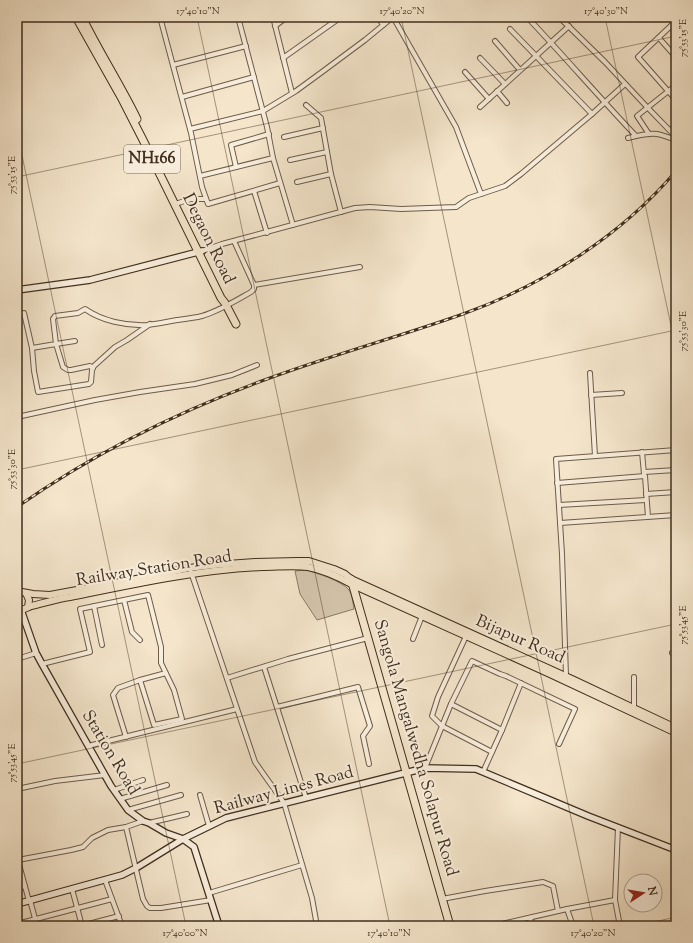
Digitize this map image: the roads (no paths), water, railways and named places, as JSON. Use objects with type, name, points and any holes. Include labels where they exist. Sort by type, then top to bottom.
[{"type":"highway","name":"Degaon Road","points":[[76,17],[121,97],[224,296],[226,304],[236,324]]},
{"type":"highway","name":"Degaon Road","points":[[82,17],[125,95],[176,204]]},
{"type":"highway","name":"Sangola Mangalwedha Solapur Road","points":[[352,582],[450,926]]},
{"type":"main road","name":"Railway Station Road","points":[[28,607],[213,565],[255,562],[309,561],[345,574],[352,582]]},
{"type":"main road","name":"Railway Station Road","points":[[26,593],[50,595],[136,579],[190,571]]},
{"type":"main road","name":"Bijapur Road","points":[[352,582],[467,634],[566,676],[676,728]]},
{"type":"main road","points":[[352,582],[422,616],[467,634],[676,733]]},
{"type":"main road","points":[[17,592],[26,593],[29,600],[28,607],[19,610]]},
{"type":"street","points":[[160,17],[190,129],[202,188],[208,204],[280,183]]},
{"type":"street","points":[[238,17],[269,134],[273,158],[293,225]]},
{"type":"street","points":[[273,17],[292,93]]},
{"type":"street","points":[[275,26],[287,17]]},
{"type":"street","points":[[283,58],[340,17]]},
{"type":"street","points":[[378,17],[383,25]]},
{"type":"street","points":[[190,129],[263,111],[329,67],[393,17],[456,126],[481,194]]},
{"type":"street","points":[[527,17],[636,136]]},
{"type":"street","points":[[559,17],[605,62],[647,108],[676,136]]},
{"type":"street","points":[[676,21],[638,56],[676,100]]},
{"type":"street","points":[[480,107],[569,26]]},
{"type":"street","points":[[510,28],[592,114]]},
{"type":"street","points":[[659,38],[676,59]]},
{"type":"street","points":[[495,41],[520,70]]},
{"type":"street","points":[[173,65],[246,46]]},
{"type":"street","points":[[480,58],[505,84]]},
{"type":"street","points":[[464,72],[489,99]]},
{"type":"street","points":[[182,97],[254,77]]},
{"type":"street","points":[[17,290],[90,280],[355,208],[370,207],[401,209],[456,207],[469,198],[504,186],[521,174],[625,84]]},
{"type":"street","points":[[649,134],[637,116],[676,85]]},
{"type":"street","points":[[497,91],[507,103]]},
{"type":"street","points":[[306,105],[321,118],[331,174],[342,212]]},
{"type":"street","points":[[670,130],[676,126]]},
{"type":"street","points":[[284,137],[322,128]]},
{"type":"street","points":[[236,167],[231,145],[269,134]]},
{"type":"street","points":[[628,138],[658,134],[676,140]]},
{"type":"street","points":[[290,160],[327,152]]},
{"type":"street","points":[[200,176],[273,158]]},
{"type":"street","points":[[297,182],[331,174]]},
{"type":"street","points":[[254,191],[266,233]]},
{"type":"street","points":[[176,204],[191,199],[206,199]]},
{"type":"street","points":[[93,368],[90,366],[70,370],[63,367],[56,344],[53,318],[55,316],[78,313],[85,309],[93,315],[117,322],[137,325],[202,316],[251,292],[254,289],[254,285],[234,241]]},
{"type":"street","points":[[254,285],[360,267]]},
{"type":"street","points":[[24,313],[32,348],[32,359],[38,392],[89,384],[91,382],[93,368],[115,347],[150,324]]},
{"type":"street","points":[[32,348],[75,341]]},
{"type":"street","points":[[17,417],[95,400],[195,384],[232,374],[257,365]]},
{"type":"street","points":[[590,373],[595,456]]},
{"type":"street","points":[[591,395],[622,394]]},
{"type":"street","points":[[566,676],[556,459],[676,450]]},
{"type":"street","points":[[642,452],[648,517]]},
{"type":"street","points":[[558,483],[676,470]]},
{"type":"street","points":[[646,494],[676,492]]},
{"type":"street","points":[[559,505],[646,500]]},
{"type":"street","points":[[560,523],[676,515]]},
{"type":"street","points":[[190,571],[255,762],[284,803],[312,898],[317,926]]},
{"type":"street","points":[[42,664],[90,652],[80,609],[148,595],[161,647],[161,663],[174,690],[182,718],[154,725],[140,680]]},
{"type":"street","points":[[124,600],[132,632],[140,640]]},
{"type":"street","points":[[94,606],[102,645]]},
{"type":"street","name":"Station Road","points":[[19,610],[36,653],[88,746],[114,790],[128,810],[146,822],[166,833],[183,839],[194,847],[219,926]]},
{"type":"street","points":[[413,639],[422,616]]},
{"type":"street","points":[[467,634],[438,697],[432,716],[442,726],[492,752]]},
{"type":"street","points":[[227,678],[288,659],[368,638]]},
{"type":"street","points":[[17,659],[36,653]]},
{"type":"street","points":[[425,768],[451,704],[472,661],[575,709],[559,744]]},
{"type":"street","points":[[264,667],[306,798]]},
{"type":"street","points":[[126,736],[113,695],[118,688],[166,673]]},
{"type":"street","points":[[634,676],[634,708]]},
{"type":"street","points":[[483,772],[521,683]]},
{"type":"street","points":[[277,707],[358,687],[370,726],[363,736],[369,764]]},
{"type":"street","points":[[451,704],[502,730]]},
{"type":"street","points":[[88,746],[236,709]]},
{"type":"street","name":"Railway Lines Road","points":[[17,904],[122,875],[183,839],[226,818],[425,768],[476,769],[676,850]]},
{"type":"street","points":[[17,789],[55,781],[105,774]]},
{"type":"street","points":[[114,790],[143,780]]},
{"type":"street","points":[[120,799],[167,785]]},
{"type":"street","points":[[128,810],[181,795]]},
{"type":"street","points":[[200,795],[209,826]]},
{"type":"street","points":[[37,926],[19,870],[17,858],[83,847],[92,838],[108,830],[187,814]]},
{"type":"street","points":[[126,827],[143,899],[147,906],[150,908],[161,908],[211,900]]},
{"type":"street","points":[[618,827],[615,900],[620,926]]},
{"type":"street","points":[[209,893],[302,865]]},
{"type":"street","points":[[106,880],[122,926]]},
{"type":"street","points":[[442,898],[543,882],[552,886],[558,911]]},
{"type":"street","points":[[17,888],[25,886]]},
{"type":"street","points":[[72,889],[82,926],[119,916]]},
{"type":"street","points":[[17,924],[112,899]]},
{"type":"street","points":[[493,926],[567,909],[615,900]]},
{"type":"street","points":[[567,909],[573,926]]},
{"type":"street","points":[[530,918],[532,926]]},
{"type":"railway","points":[[17,507],[46,487],[107,451],[170,419],[234,391],[291,370],[463,314],[522,289],[579,256],[606,237],[631,217],[676,171]]}]
